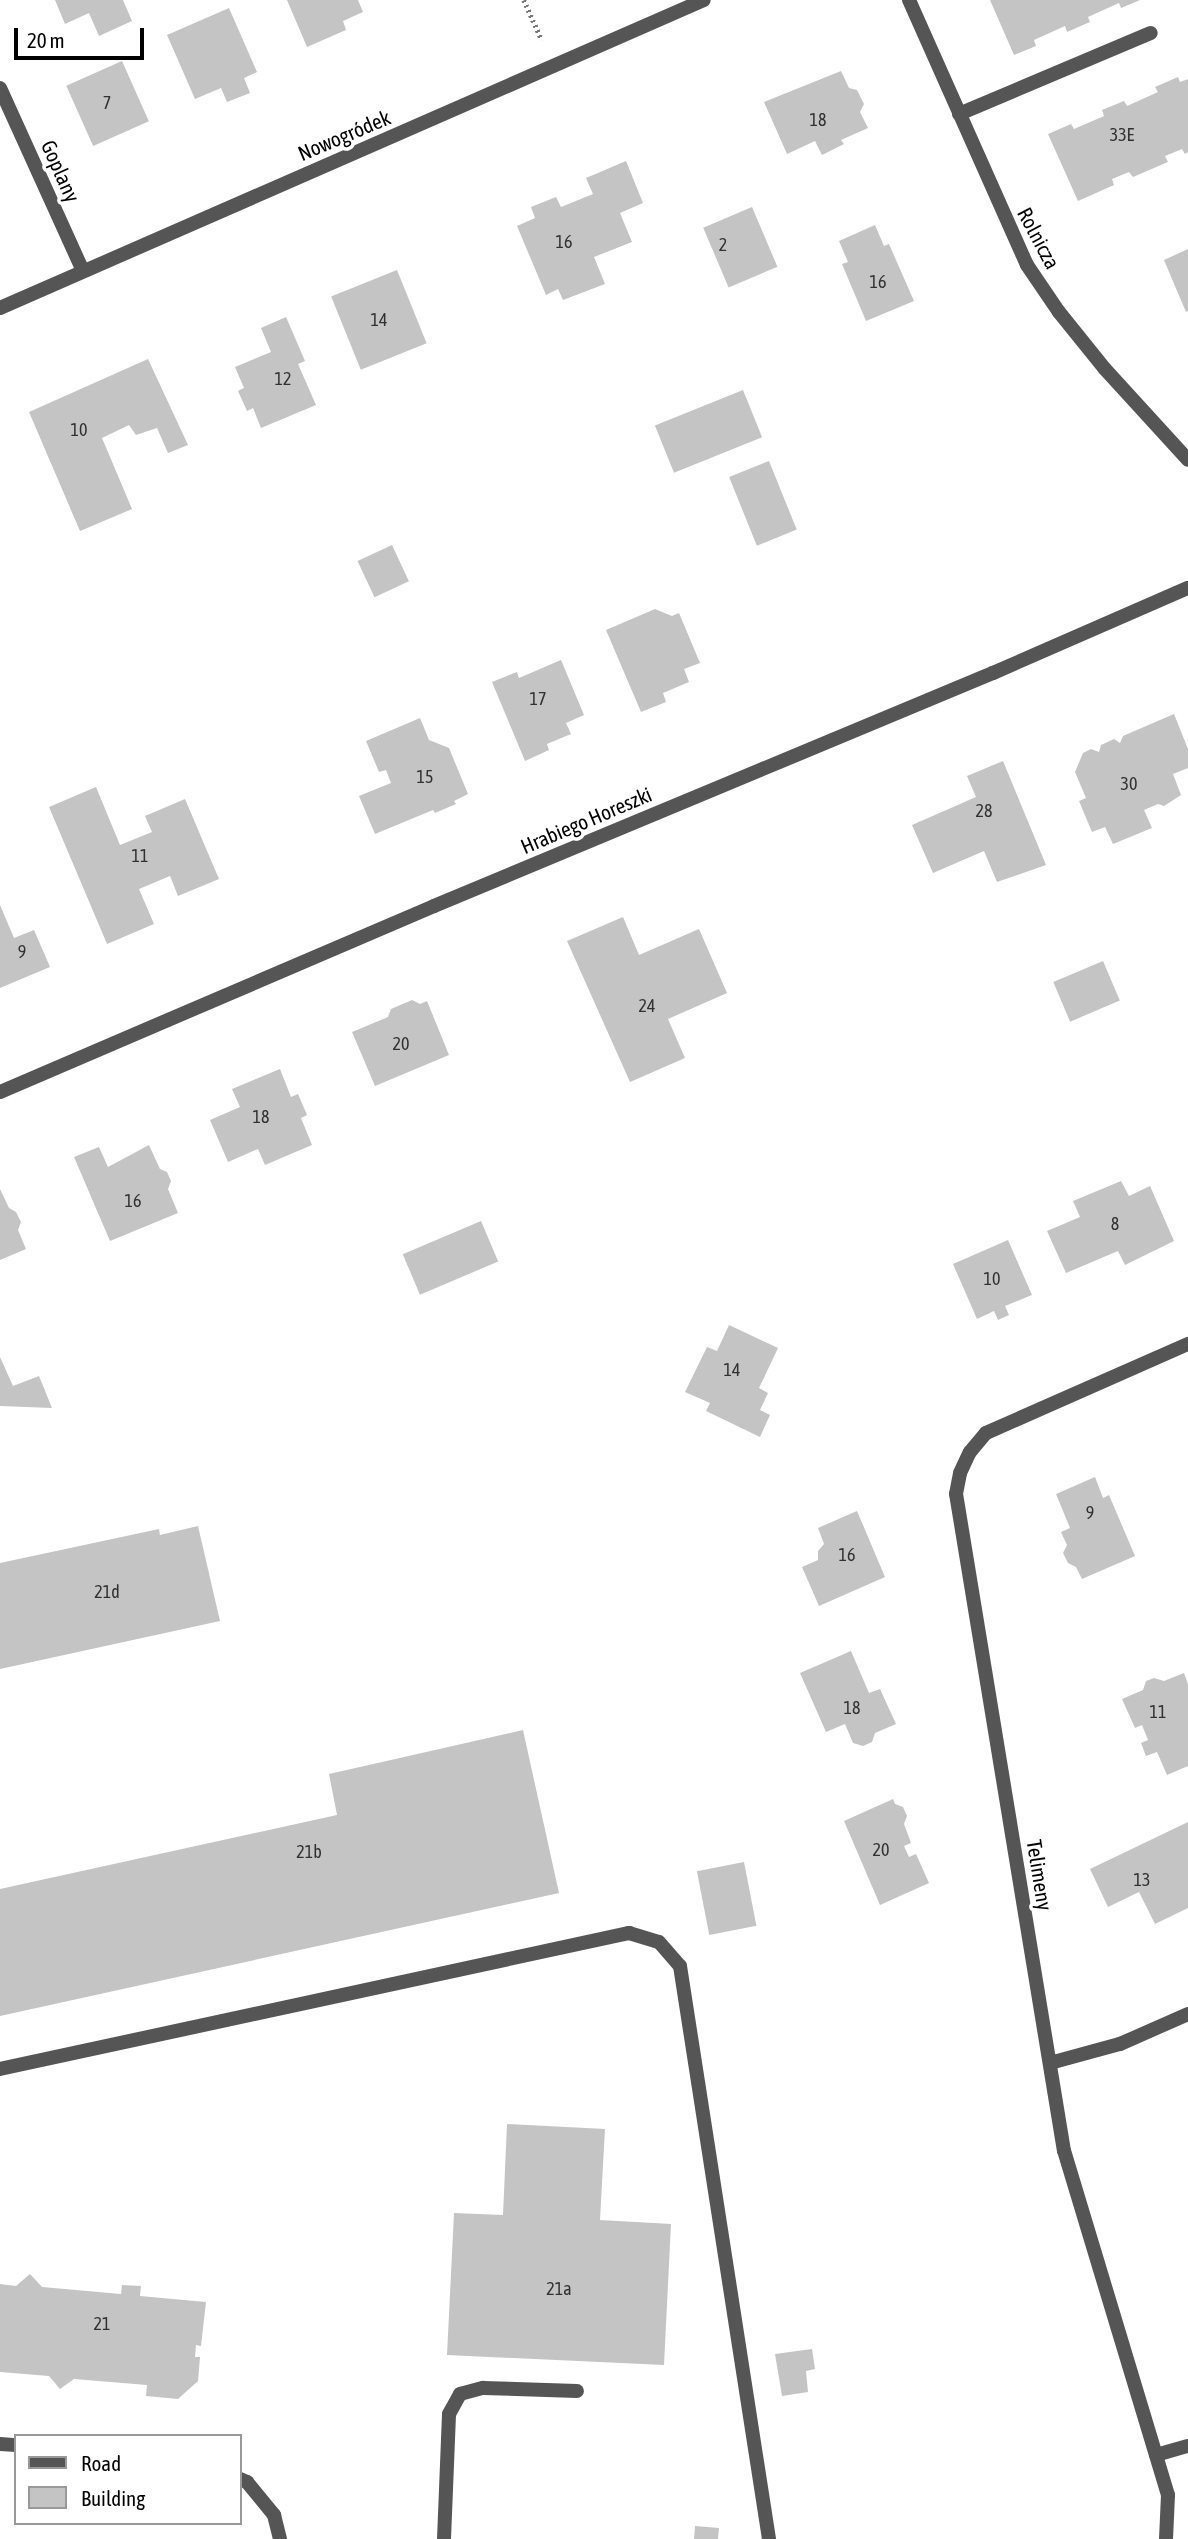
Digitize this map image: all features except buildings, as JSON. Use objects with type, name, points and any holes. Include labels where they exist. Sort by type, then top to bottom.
[{"type":"street","name":"Nowogródek","points":[[0,308],[704,0]]},
{"type":"street","name":"Rolnicza","points":[[909,0],[1027,265],[1059,312],[1105,369],[1188,460]]},
{"type":"street","points":[[958,114],[1151,33]]},
{"type":"street","name":"Goplany","points":[[0,88],[83,271]]},
{"type":"street","name":"Hrabiego Horeszki","points":[[0,1092],[434,906],[993,674],[1188,588]]},
{"type":"street","name":"Telimeny","points":[[1166,2539],[1168,2495],[1064,2151],[956,1494],[960,1473],[970,1452],[986,1433],[1188,1344]]},
{"type":"street","points":[[0,2069],[629,1933],[659,1942],[680,1966],[769,2539]]},
{"type":"street","points":[[1050,2063],[1120,2044],[1188,2014]]},
{"type":"street","points":[[444,2539],[449,2414],[460,2394],[483,2388],[577,2390]]},
{"type":"street","points":[[1156,2455],[1188,2446]]},
{"type":"street","points":[[242,2480],[247,2482],[274,2515],[280,2539]]},
{"type":"path","points":[[524,0],[554,66]]}]
